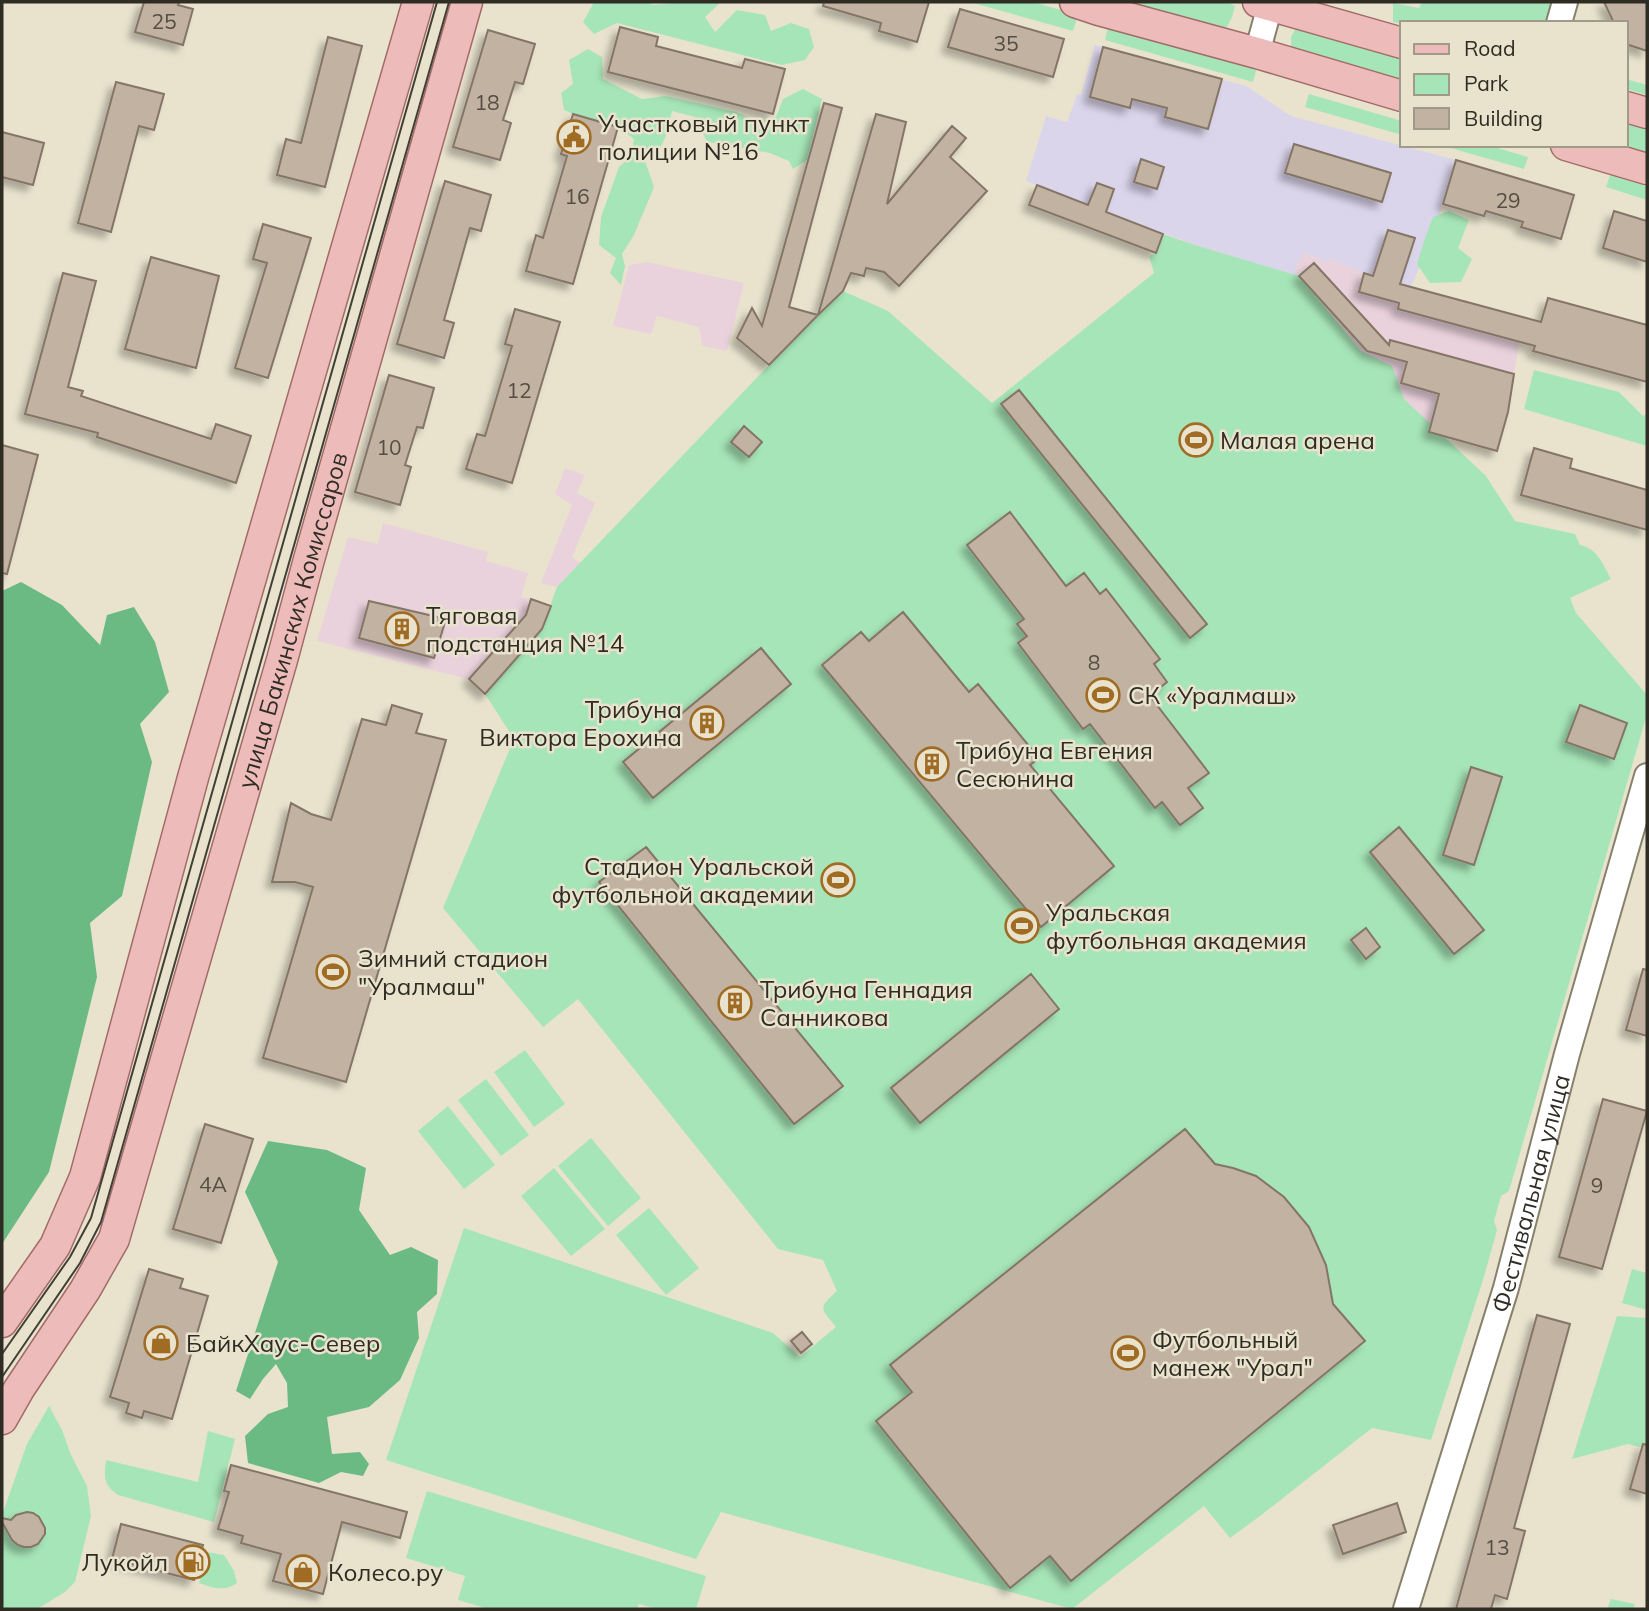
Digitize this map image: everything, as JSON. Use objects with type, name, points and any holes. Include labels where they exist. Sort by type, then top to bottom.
[{"type":"main road","name":"улица Бакинских Комиссаров","points":[[2,1322],[55,1246],[85,1177],[194,774],[418,2]]},
{"type":"main road","name":"улица Бакинских Комиссаров","points":[[2,1419],[25,1379],[86,1290],[114,1239],[282,660],[467,2]]},
{"type":"main road","points":[[1075,2],[1400,95]]},
{"type":"main road","points":[[1266,3],[1400,42]]},
{"type":"main road","points":[[1628,108],[1647,113]]},
{"type":"main road","points":[[1573,147],[1647,169]]},
{"type":"street","points":[[1560,21],[1565,2]]},
{"type":"street","points":[[1257,53],[1266,3]]},
{"type":"street","name":"Фестивальная улица","points":[[1406,1609],[1506,1287],[1567,1054],[1647,776]]},
{"type":"shaded area","points":[[1095,45],[1246,86],[1291,116],[1456,160],[1435,230],[1411,287],[1364,273],[1330,259],[1328,262],[1304,253],[1295,270],[1299,276],[1195,245],[1026,181],[1046,116],[1067,122],[1077,94],[1081,95]]},
{"type":"shaded area","points":[[1303,253],[1526,318],[1519,342],[1508,413],[1497,451],[1429,432],[1295,270]]},
{"type":"shaded area","points":[[647,262],[744,283],[727,351],[702,346],[699,327],[657,316],[651,334],[613,326],[629,265]]},
{"type":"shaded area","points":[[565,468],[585,475],[577,493],[595,503],[572,557],[580,563],[557,587],[541,583],[572,505],[555,494]]},
{"type":"shaded area","points":[[383,523],[488,552],[486,561],[528,573],[521,597],[551,606],[542,629],[485,694],[468,679],[317,641],[348,537],[378,544]]},
{"type":"green space","points":[[594,2],[648,2],[653,5],[673,2],[721,2],[705,17],[715,32],[737,10],[765,15],[771,31],[791,23],[809,29],[814,47],[805,60],[782,65],[617,23],[594,34],[583,22]]},
{"type":"green space","points":[[970,2],[1033,2],[1078,15],[1073,31]]},
{"type":"green space","points":[[1123,2],[1228,2],[1235,6],[1227,27],[1215,28]]},
{"type":"green space","points":[[1422,2],[1552,2],[1547,21],[1393,22],[1393,3],[1419,8]]},
{"type":"green space","points":[[1109,24],[1257,67],[1253,82],[1105,40]]},
{"type":"green space","points":[[1297,26],[1400,52],[1400,84],[1291,48],[1291,37]]},
{"type":"green space","points":[[588,49],[602,57],[603,79],[642,99],[666,96],[736,112],[759,122],[776,117],[783,99],[803,89],[822,99],[807,160],[793,169],[789,161],[770,153],[707,142],[695,117],[672,111],[661,146],[645,161],[654,187],[634,235],[622,254],[625,266],[621,285],[610,273],[616,258],[599,245],[601,217],[619,167],[631,156],[634,139],[618,127],[564,110],[561,93],[573,84],[569,60]]},
{"type":"green space","points":[[1628,80],[1647,85],[1647,95],[1628,90]]},
{"type":"green space","points":[[1309,94],[1400,120],[1400,134],[1305,107]]},
{"type":"green space","points":[[1628,121],[1647,126],[1647,159],[1604,147],[1628,147]]},
{"type":"green space","points":[[1447,147],[1495,147],[1528,157],[1524,169]]},
{"type":"green space","points":[[1610,175],[1647,186],[1647,200],[1606,187]]},
{"type":"green space","points":[[1449,211],[1469,220],[1458,248],[1472,259],[1461,282],[1430,283],[1417,264],[1433,217]]},
{"type":"green space","name":"Уральская футбольная академия","points":[[1163,234],[1299,276],[1361,351],[1392,366],[1404,399],[1486,476],[1515,521],[1575,534],[1580,545],[1591,549],[1611,579],[1570,598],[1576,613],[1647,695],[1647,714],[1509,1191],[1501,1196],[1494,1221],[1497,1230],[1483,1280],[1431,1440],[1372,1428],[1230,1538],[1204,1506],[1072,1609],[721,1512],[696,1559],[386,1460],[464,1228],[773,1333],[800,1357],[836,1327],[823,1309],[837,1291],[823,1260],[778,1249],[578,999],[543,1027],[443,908],[514,739],[485,694],[542,629],[557,587],[843,291],[888,311],[992,403],[1154,273],[1149,256],[1156,253]]},
{"type":"green space","points":[[1534,370],[1619,392],[1643,416],[1647,414],[1647,446],[1524,409]]},
{"type":"green space","points":[[21,582],[62,605],[100,645],[107,615],[134,607],[155,642],[169,692],[140,724],[152,762],[122,896],[90,923],[97,977],[49,1172],[2,1244],[2,591]]},
{"type":"green space","points":[[525,1050],[565,1104],[534,1127],[494,1072]]},
{"type":"green space","points":[[486,1079],[529,1135],[501,1156],[458,1100]]},
{"type":"green space","points":[[448,1106],[495,1165],[464,1189],[418,1131]]},
{"type":"green space","points":[[591,1138],[641,1198],[608,1226],[558,1166]]},
{"type":"green space","points":[[268,1141],[327,1150],[366,1168],[359,1210],[390,1255],[411,1247],[438,1260],[437,1294],[417,1312],[419,1338],[400,1380],[369,1407],[327,1417],[332,1454],[360,1452],[369,1464],[363,1476],[341,1472],[319,1483],[248,1463],[245,1436],[268,1414],[288,1407],[287,1383],[276,1364],[250,1399],[236,1391],[278,1262],[245,1192]]},
{"type":"green space","points":[[554,1168],[605,1229],[571,1256],[521,1196]]},
{"type":"green space","points":[[649,1208],[699,1268],[666,1295],[616,1235]]},
{"type":"green space","points":[[1632,1269],[1647,1273],[1647,1310],[1622,1303]]},
{"type":"green space","points":[[1617,1316],[1647,1318],[1647,1449],[1628,1444],[1572,1459]]},
{"type":"green space","points":[[49,1406],[87,1486],[91,1516],[75,1582],[65,1592],[37,1609],[2,1609],[2,1515],[27,1444]]},
{"type":"green space","points":[[208,1431],[235,1439],[214,1522],[118,1495],[107,1484],[106,1460],[198,1482]]},
{"type":"green space","points":[[427,1491],[706,1576],[696,1609],[658,1609],[639,1604],[637,1609],[489,1609],[458,1600],[465,1576],[406,1558]]},
{"type":"green space","points":[[207,1552],[224,1555],[234,1571],[237,1583],[214,1588],[199,1583]]},
{"type":"green space","points":[[1611,1599],[1635,1604],[1633,1609],[1607,1609]]},
{"type":"building","points":[[144,2],[179,2],[178,5],[193,9],[183,45],[135,32]]},
{"type":"building","points":[[824,2],[929,2],[917,42],[879,31],[881,23],[823,6]]},
{"type":"building","points":[[1604,2],[1647,2],[1647,51],[1628,45],[1628,21],[1613,21]]},
{"type":"building","points":[[960,9],[1064,39],[1053,77],[948,47]]},
{"type":"building","points":[[620,27],[658,37],[656,46],[742,68],[745,59],[785,69],[773,114],[608,72]]},
{"type":"building","points":[[488,30],[535,44],[523,84],[515,82],[503,120],[511,123],[500,160],[453,147]]},
{"type":"building","points":[[328,37],[362,46],[325,187],[277,175],[286,139],[301,143]]},
{"type":"building","points":[[1103,47],[1222,79],[1208,129],[1165,117],[1167,108],[1132,99],[1130,108],[1090,97]]},
{"type":"building","points":[[116,82],[164,94],[154,130],[139,126],[111,232],[78,223]]},
{"type":"building","points":[[824,103],[842,108],[789,307],[818,315],[769,365],[737,338],[752,308],[762,326]]},
{"type":"building","points":[[573,114],[618,127],[573,284],[526,271],[536,235],[543,238],[567,156],[561,154]]},
{"type":"building","points":[[876,114],[906,122],[887,204],[952,126],[966,138],[950,157],[987,191],[899,286],[884,272],[866,268],[864,276],[851,273],[843,291],[818,315]]},
{"type":"building","points":[[2,132],[44,143],[33,185],[2,177]]},
{"type":"building","points":[[1294,144],[1391,173],[1382,202],[1285,173]]},
{"type":"building","points":[[1141,159],[1164,167],[1157,189],[1134,182]]},
{"type":"building","points":[[1456,160],[1574,195],[1561,239],[1521,227],[1523,222],[1486,211],[1484,216],[1443,204]]},
{"type":"building","points":[[445,181],[491,195],[481,231],[470,228],[444,320],[454,323],[444,358],[397,344]]},
{"type":"building","points":[[1097,183],[1114,189],[1106,212],[1163,234],[1156,253],[1029,205],[1037,185],[1088,205]]},
{"type":"building","points":[[1614,211],[1647,221],[1647,262],[1603,248]]},
{"type":"building","points":[[263,224],[311,238],[268,378],[235,368],[267,263],[253,259]]},
{"type":"building","points":[[1388,230],[1415,238],[1400,284],[1541,322],[1548,298],[1647,325],[1647,382],[1533,351],[1535,346],[1398,309],[1399,303],[1359,292],[1364,273],[1373,276]]},
{"type":"building","points":[[151,257],[219,276],[196,368],[125,349]]},
{"type":"building","points":[[1314,263],[1389,345],[1390,340],[1514,374],[1508,412],[1497,451],[1429,432],[1439,394],[1401,383],[1407,362],[1367,351],[1299,276]]},
{"type":"building","points":[[63,273],[96,281],[68,387],[83,391],[81,396],[211,439],[216,424],[251,436],[236,483],[97,437],[98,433],[25,414]]},
{"type":"building","points":[[515,309],[560,322],[512,483],[466,469],[477,434],[485,436],[512,346],[505,344]]},
{"type":"building","points":[[389,375],[434,388],[423,428],[417,427],[405,465],[411,467],[400,505],[355,492]]},
{"type":"building","points":[[1019,390],[1207,624],[1190,638],[1001,404]]},
{"type":"building","points":[[744,426],[762,442],[749,457],[731,442]]},
{"type":"building","points":[[2,445],[38,455],[7,574],[2,573]]},
{"type":"building","points":[[1534,448],[1572,459],[1570,468],[1647,490],[1647,530],[1521,495]]},
{"type":"building","points":[[1010,512],[1066,586],[1084,573],[1100,594],[1106,589],[1160,659],[1154,664],[1167,682],[1150,696],[1209,773],[1188,788],[1203,808],[1180,825],[1162,802],[1155,808],[1090,724],[1083,729],[1018,643],[1027,636],[1017,624],[1024,619],[967,545]]},
{"type":"building","points":[[531,599],[551,606],[542,629],[485,694],[469,679],[526,615]]},
{"type":"building","name":"Тяговая подстанция №14","points":[[369,601],[446,619],[434,658],[359,638]]},
{"type":"building","points":[[903,612],[969,692],[978,684],[1039,758],[1030,765],[1114,866],[1041,927],[822,665],[861,632],[869,641]]},
{"type":"building","name":"Трибуна Виктора Ерохина","points":[[761,648],[791,684],[653,798],[623,762]]},
{"type":"building","name":"Зимний стадион \"Уралмаш\"","points":[[392,705],[422,714],[416,733],[446,740],[346,1082],[263,1058],[313,887],[295,882],[272,882],[291,803],[311,814],[331,820],[362,719],[386,725]]},
{"type":"building","points":[[1580,705],[1627,723],[1614,759],[1566,742]]},
{"type":"building","points":[[1471,767],[1502,777],[1474,865],[1443,855]]},
{"type":"building","points":[[1399,827],[1484,930],[1454,954],[1370,852]]},
{"type":"building","name":"Трибуна Геннадия Санникова","points":[[646,847],[843,1086],[794,1124],[599,882]]},
{"type":"building","points":[[1366,928],[1380,947],[1366,959],[1351,940]]},
{"type":"building","points":[[1643,969],[1647,970],[1647,1036],[1626,1030]]},
{"type":"building","points":[[1031,974],[1059,1009],[920,1123],[891,1088]]},
{"type":"building","points":[[1603,1099],[1647,1111],[1602,1269],[1559,1257]]},
{"type":"building","points":[[205,1124],[253,1139],[221,1243],[173,1229]]},
{"type":"building","name":"Футбольный манеж \"Урал\"","points":[[1185,1129],[1215,1164],[1256,1176],[1284,1197],[1309,1227],[1326,1265],[1333,1304],[1365,1341],[1071,1581],[1050,1556],[1010,1588],[876,1421],[912,1392],[890,1365]]},
{"type":"building","name":"БайкХаус-Север","points":[[149,1269],[183,1279],[180,1288],[208,1296],[172,1419],[144,1411],[142,1418],[126,1413],[129,1403],[110,1397]]},
{"type":"building","points":[[1537,1315],[1570,1324],[1514,1528],[1525,1531],[1507,1599],[1495,1595],[1491,1609],[1456,1609]]},
{"type":"building","points":[[802,1332],[812,1344],[801,1353],[791,1341]]},
{"type":"building","points":[[1643,1444],[1647,1445],[1647,1494],[1630,1489]]},
{"type":"building","points":[[231,1465],[407,1512],[400,1538],[342,1522],[323,1594],[273,1581],[281,1554],[241,1543],[243,1536],[218,1529],[229,1492],[224,1491]]},
{"type":"building","points":[[1397,1503],[1406,1532],[1343,1554],[1333,1525]]},
{"type":"building","points":[[27,1512],[39,1517],[45,1528],[45,1534],[38,1544],[31,1547],[18,1545],[12,1540],[2,1522],[2,1518],[11,1520],[16,1515]]},
{"type":"building","points":[[121,1524],[203,1545],[194,1580],[112,1559]]},
{"type":"tram line","points":[[2,1354],[70,1257],[91,1218],[437,2]]},
{"type":"tram line","points":[[2,1377],[80,1263],[101,1222],[449,2]]},
{"type":"place","name":"Участковый пункт полиции №16","points":[[574,137]]},
{"type":"place","name":"Малая арена","points":[[1196,440]]},
{"type":"place","name":"Тяговая подстанция №14","points":[[402,629]]},
{"type":"place","name":"СК «Уралмаш»","points":[[1103,695]]},
{"type":"place","name":"Трибуна Виктора Ерохина","points":[[707,723]]},
{"type":"place","name":"Трибуна Евгения Сесюнина","points":[[932,764]]},
{"type":"place","name":"Стадион Уральской футбольной академии","points":[[838,880]]},
{"type":"place","name":"Уральская футбольная академия","points":[[1022,926]]},
{"type":"place","name":"Зимний стадион \"Уралмаш\"","points":[[333,972]]},
{"type":"place","name":"Трибуна Геннадия Санникова","points":[[735,1003]]},
{"type":"place","name":"БайкХаус-Север","points":[[161,1343]]},
{"type":"place","name":"Футбольный манеж \"Урал\"","points":[[1128,1353]]},
{"type":"place","name":"Лукойл","points":[[193,1562]]},
{"type":"place","name":"Колесо.ру","points":[[303,1572]]}]
